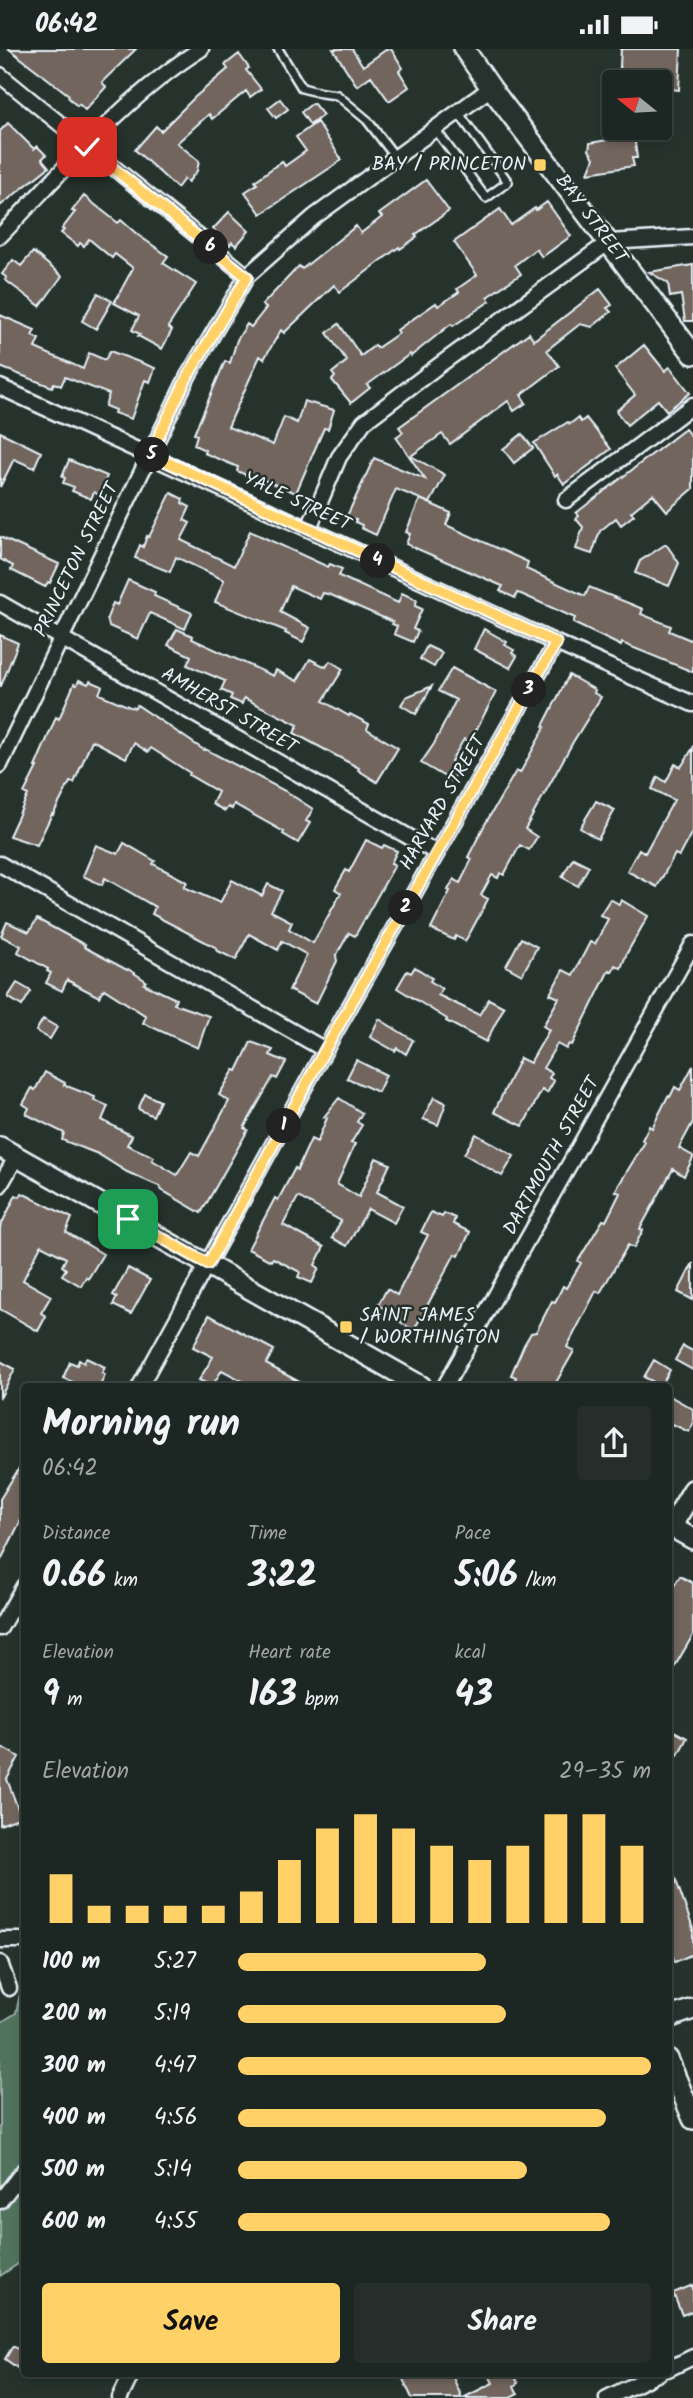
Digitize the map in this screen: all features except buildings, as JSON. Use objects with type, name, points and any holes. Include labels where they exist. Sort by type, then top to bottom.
[{"type":"main road","name":"BAY STREET","points":[[464,49],[692,352]]},
{"type":"main road","points":[[8,1151],[416,1383]]},
{"type":"main road","points":[[672,1523],[693,1490]]},
{"type":"main road","points":[[672,1529],[693,1539]]},
{"type":"main road","points":[[672,2017],[693,2009]]},
{"type":"main road","points":[[672,2069],[693,2119]]},
{"type":"street","points":[[0,236],[134,100],[201,49]]},
{"type":"street","points":[[0,75],[247,277]]},
{"type":"street","name":"PRINCETON STREET","points":[[0,765],[188,376],[247,277],[314,217],[491,88]]},
{"type":"street","points":[[309,528],[339,457],[364,422],[609,242],[693,237]]},
{"type":"street","name":"YALE STREET","points":[[0,387],[693,704]]},
{"type":"street","points":[[566,500],[693,405]]},
{"type":"street","name":"AMHERST STREET","points":[[0,603],[437,852]]},
{"type":"street","name":"HARVARD STREET","points":[[141,1383],[325,1050],[556,643]]},
{"type":"street","points":[[0,864],[325,1050]]},
{"type":"street","name":"DARTMOUTH STREET","points":[[446,1383],[693,944]]},
{"type":"street","points":[[0,1185],[8,1151]]},
{"type":"street","points":[[0,1628],[21,1591]]},
{"type":"street","points":[[0,1940],[21,1940]]},
{"type":"street","points":[[0,1963],[9,1988]]},
{"type":"street","points":[[0,2201],[21,2175]]},
{"type":"street","points":[[672,2366],[693,2357]]},
{"type":"street","points":[[120,2398],[130,2377]]},
{"type":"street","points":[[607,2398],[651,2377]]},
{"type":"lane","points":[[278,49],[302,88],[337,95],[367,120],[396,158]]},
{"type":"lane","points":[[435,129],[486,198],[508,182],[458,113]]},
{"type":"green space","points":[[21,1989],[21,2262],[0,2276],[0,2023],[16,2013]]},
{"type":"place","name":"BAY / PRINCETON","points":[[540,165]]},
{"type":"place","name":"SAINT JAMES / WORTHINGTON","points":[[346,1327]]},
{"type":"route","points":[[87,147],[247,277],[188,376],[150,454],[556,643],[325,1050],[208,1264],[128,1219]]}]
